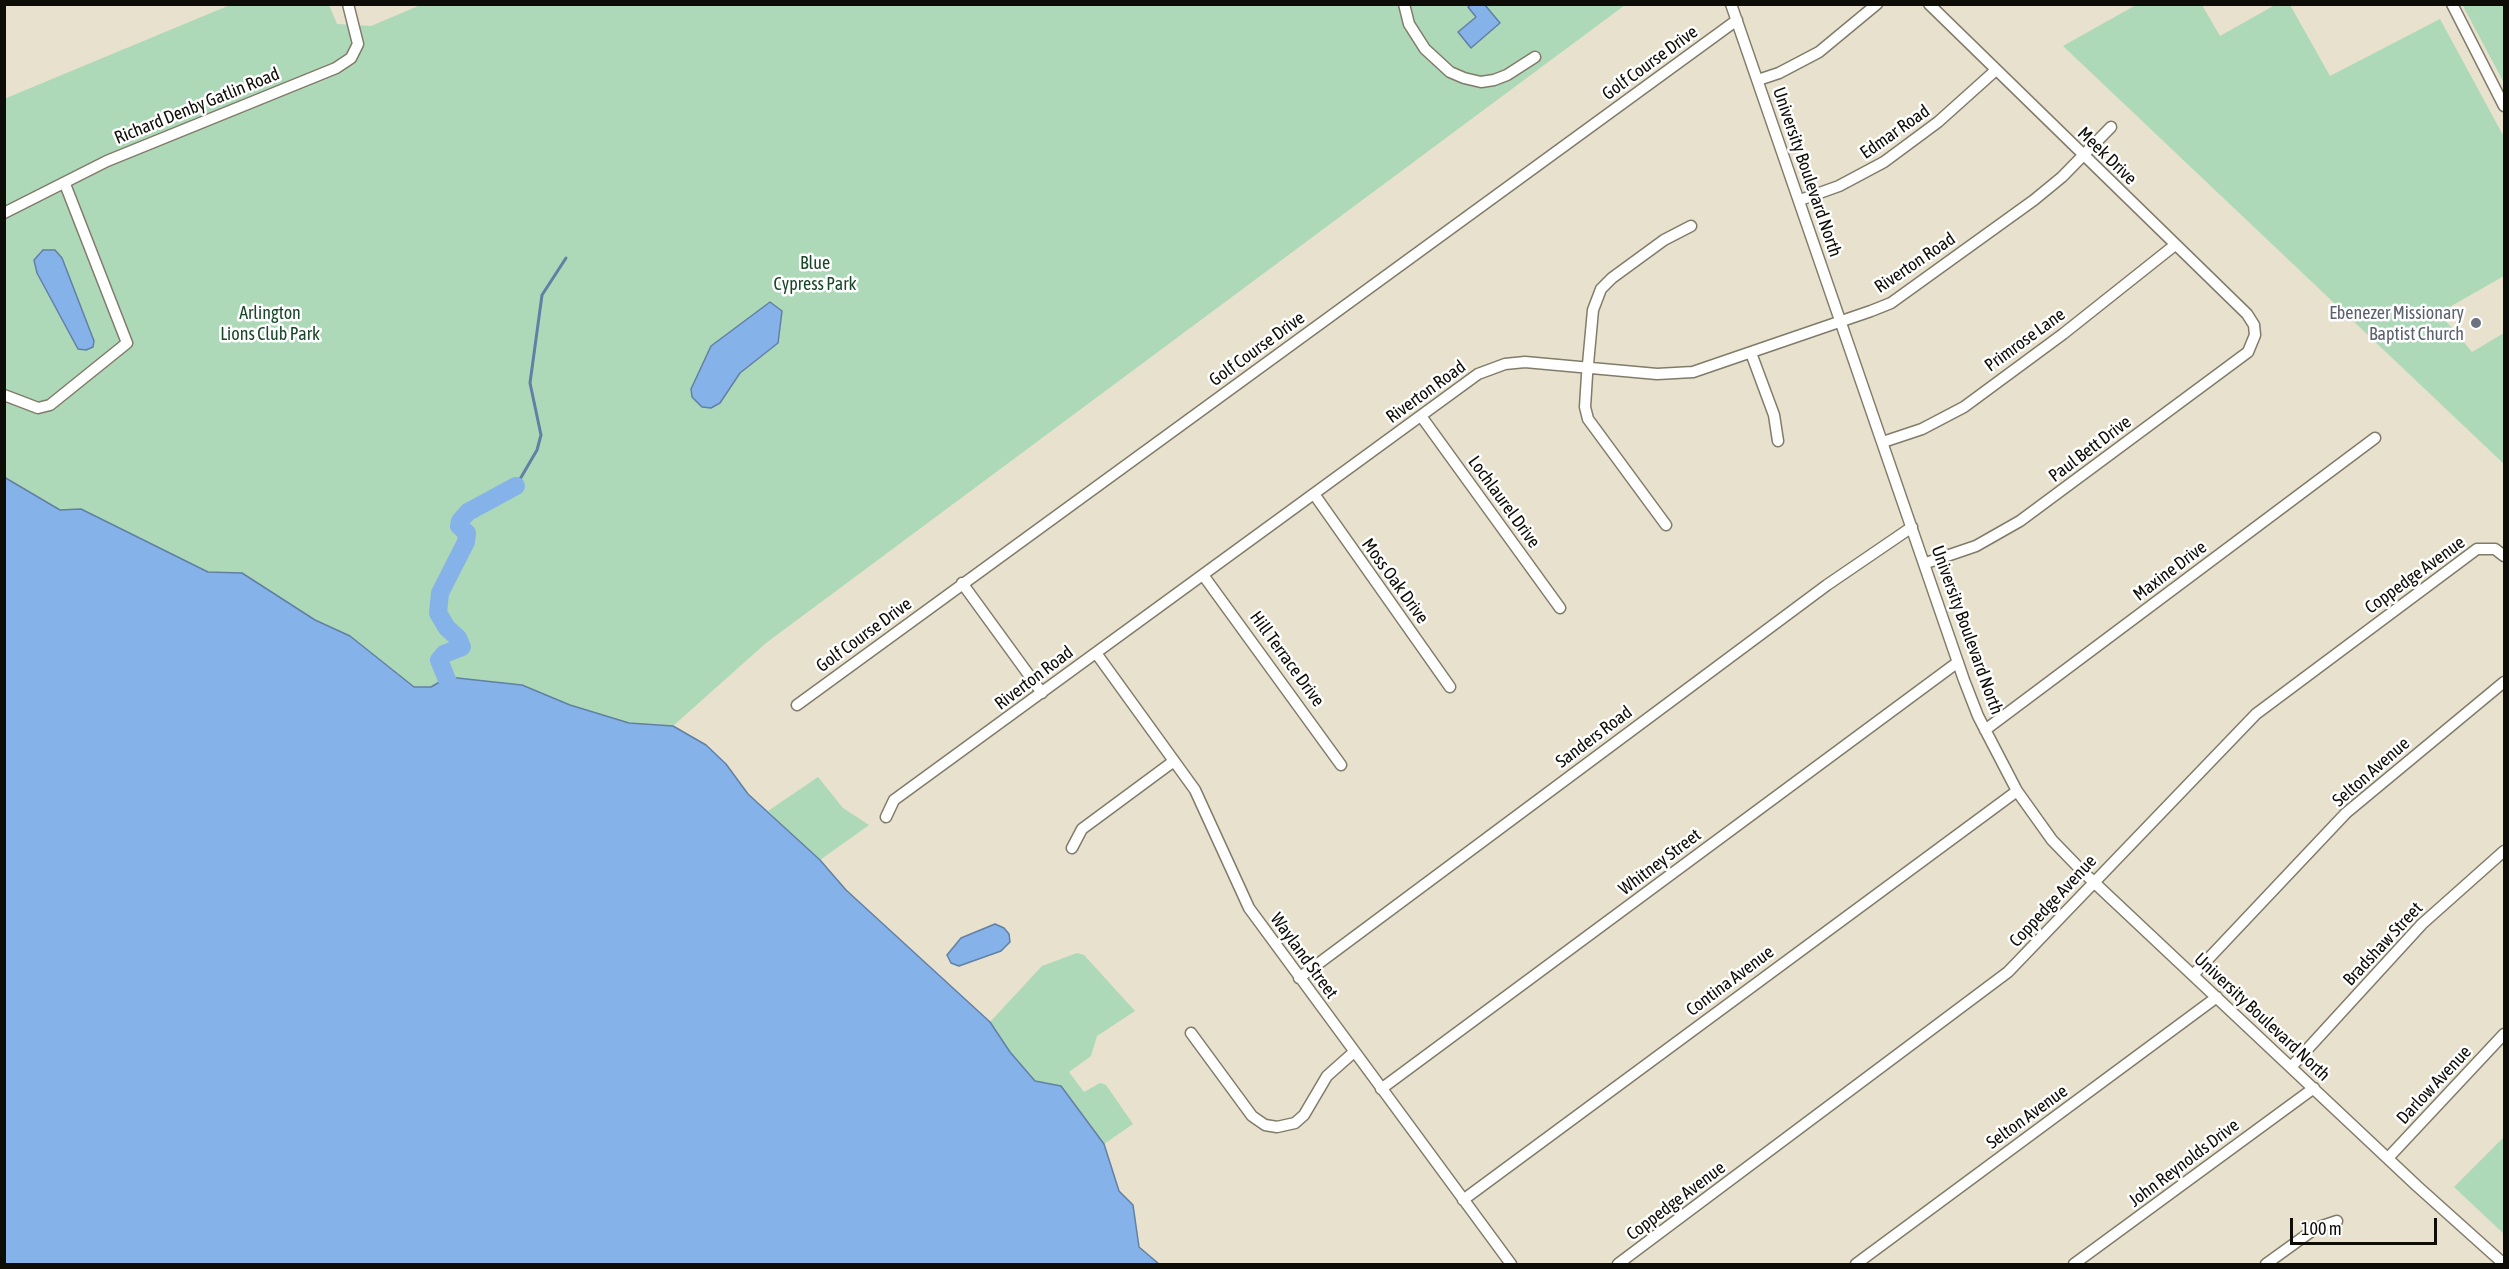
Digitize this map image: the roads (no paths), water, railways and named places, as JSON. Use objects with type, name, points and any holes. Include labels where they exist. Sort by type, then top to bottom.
[{"type":"street","name":"Richard Denby Gatlin Road","points":[[4,213],[140,146],[344,63],[351,58],[358,45],[348,4]]},
{"type":"street","points":[[1404,4],[1409,24],[1425,49],[1450,72],[1464,78],[1481,82],[1507,75],[1535,57]]},
{"type":"street","name":"University Boulevard North","points":[[1731,4],[1926,563],[1958,662],[1985,730],[2017,790],[2052,840],[2094,882],[2388,1158],[2505,1264]]},
{"type":"street","points":[[1758,80],[1819,52],[1877,4]]},
{"type":"street","name":"Meek Drive","points":[[1929,4],[2247,314],[2254,325],[2255,335]]},
{"type":"street","points":[[2452,4],[2505,106]]},
{"type":"street","name":"Golf Course Drive","points":[[797,705],[1737,20]]},
{"type":"street","name":"Edmar Road","points":[[1800,200],[1839,186],[1884,162],[1938,122],[1996,70]]},
{"type":"street","name":"Riverton Road","points":[[886,817],[894,800],[1469,380],[1497,367],[1525,362],[1674,374],[1716,365],[1891,303],[2034,200],[2111,127]]},
{"type":"street","points":[[4,395],[38,408],[50,405],[127,342],[65,184]]},
{"type":"street","points":[[1666,525],[1588,419],[1585,407],[1588,367],[1593,310],[1601,290],[1612,278],[1664,240],[1691,226]]},
{"type":"street","name":"Primrose Lane","points":[[1883,442],[1922,429],[1964,407],[2063,334],[2175,245]]},
{"type":"street","name":"Paul Bett Drive","points":[[1926,563],[1976,546],[2020,521],[2248,352],[2255,335]]},
{"type":"street","points":[[1751,353],[1774,415],[1778,441]]},
{"type":"street","name":"Lochlaurel Drive","points":[[1421,416],[1560,608]]},
{"type":"street","name":"Maxine Drive","points":[[1985,730],[2375,438]]},
{"type":"street","name":"Moss Oak Drive","points":[[1314,494],[1450,687]]},
{"type":"street","name":"Sanders Road","points":[[1299,978],[1827,585],[1912,527]]},
{"type":"street","name":"Coppedge Avenue","points":[[1618,1264],[1986,991],[2047,934],[2256,714],[2477,549],[2500,552]]},
{"type":"street","name":"Hill Terrace Drive","points":[[1203,574],[1341,765]]},
{"type":"street","points":[[962,583],[1042,693]]},
{"type":"street","name":"Wayland Street","points":[[1096,653],[1206,809],[1249,908],[1511,1264]]},
{"type":"street","name":"Whitney Street","points":[[1382,1089],[1958,662]]},
{"type":"street","name":"Selton Avenue","points":[[2193,975],[2346,813],[2505,682]]},
{"type":"street","points":[[1072,848],[1082,829],[1174,761]]},
{"type":"street","name":"Contina Avenue","points":[[1463,1200],[2017,790]]},
{"type":"street","name":"Bradshaw Street","points":[[2292,1066],[2422,924],[2505,851]]},
{"type":"street","name":"Selton Avenue","points":[[1856,1264],[2217,998]]},
{"type":"street","points":[[1191,1033],[1252,1116],[1265,1125],[1277,1127],[1295,1123],[1304,1115],[1327,1076],[1353,1052]]},
{"type":"street","name":"Darlow Avenue","points":[[2388,1158],[2505,1034]]},
{"type":"street","name":"John Reynolds Drive","points":[[2074,1264],[2314,1088]]},
{"type":"street","points":[[2266,1264],[2316,1228],[2337,1221]]},
{"type":"water","points":[[1485,5],[1500,23],[1471,48],[1458,32],[1476,17],[1468,7]]},
{"type":"water","points":[[43,250],[55,250],[62,258],[94,341],[93,347],[86,350],[78,349],[37,273],[34,260]]},
{"type":"water","points":[[770,302],[782,311],[778,343],[740,373],[720,403],[711,408],[702,407],[692,397],[691,389],[711,346]]},
{"type":"water","points":[[4,477],[60,510],[81,509],[208,572],[242,573],[315,620],[350,636],[414,687],[431,687],[448,677],[522,685],[570,705],[629,723],[673,726],[706,745],[726,764],[748,794],[820,860],[846,890],[990,1022],[1010,1052],[1035,1081],[1061,1086],[1104,1144],[1119,1191],[1133,1205],[1139,1247],[1159,1264],[5,1264]]},
{"type":"water","points":[[995,924],[1004,928],[1009,934],[1010,942],[1001,951],[959,966],[951,963],[947,955],[961,938]]},
{"type":"waterway","points":[[516,486],[537,450],[541,435],[530,383],[542,295],[566,258]]},
{"type":"waterway","points":[[441,697],[450,687],[439,660],[444,654],[462,647],[458,638],[447,628],[438,613],[440,593],[466,542],[467,533],[459,526],[460,521],[468,512],[516,486]]},
{"type":"place","name":"Ebenezer Missionary Baptist Church","points":[[2476,323]]},
{"type":"park label","name":"Blue Cypress Park","points":[[815,273]]},
{"type":"park label","name":"Arlington Lions Club Park","points":[[270,323]]}]
